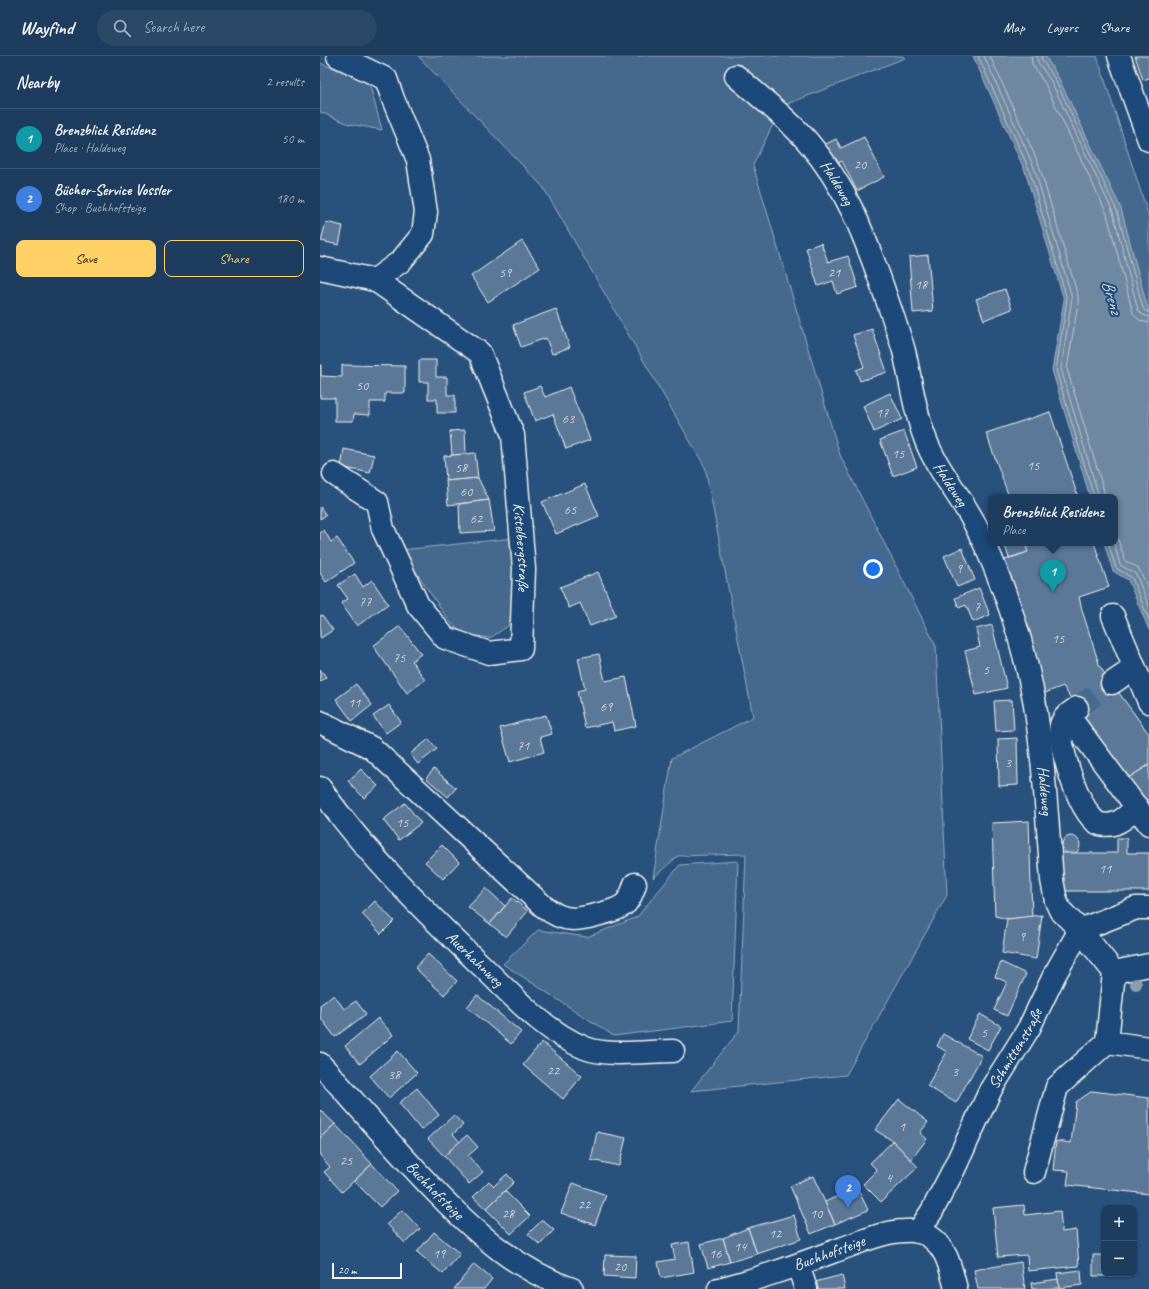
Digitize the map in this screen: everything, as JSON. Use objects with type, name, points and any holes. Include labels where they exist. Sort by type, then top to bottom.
[{"type":"street","points":[[338,56],[386,79],[418,160],[426,212],[423,234],[401,260],[375,280]]},
{"type":"street","points":[[1119,56],[1147,129]]},
{"type":"street","name":"Haldeweg","points":[[736,76],[791,125],[807,142],[838,184],[853,209],[863,232],[897,328],[924,435],[940,469],[966,509],[978,532],[1007,599],[1015,625],[1033,696],[1039,736],[1054,892],[1060,910],[1080,930],[1114,972]]},
{"type":"street","name":"Kistelbergstraße","points":[[320,268],[375,280],[480,353],[513,435],[524,569],[521,648],[489,653],[445,638],[418,604],[383,529],[377,502],[334,474]]},
{"type":"street","points":[[1113,616],[1149,702]]},
{"type":"street","points":[[1112,683],[1134,668]]},
{"type":"street","points":[[1073,711],[1143,815],[1106,825],[1092,820],[1078,794],[1065,761],[1060,732],[1061,724],[1073,711]]},
{"type":"street","points":[[320,722],[372,748],[552,914],[568,919],[582,919],[616,910],[625,904],[632,894],[635,884]]},
{"type":"street","name":"Auerhahnweg","points":[[320,788],[381,864],[455,940],[525,1007],[557,1033],[587,1049],[602,1052],[673,1050]]},
{"type":"street","points":[[1080,930],[1136,908],[1149,908]]},
{"type":"street","name":"Schmittenstraße","points":[[918,1232],[932,1211],[951,1174],[991,1089],[1029,1028],[1055,974],[1080,930]]},
{"type":"street","points":[[1034,1172],[1057,1087],[1107,1042],[1114,972],[1149,965]]},
{"type":"street","points":[[1107,1042],[1149,1048]]},
{"type":"street","name":"Buchhofsteige","points":[[320,1064],[418,1174],[460,1217],[486,1240],[527,1269],[572,1289]]},
{"type":"street","name":"Buchhofsteige","points":[[719,1289],[798,1265],[892,1232],[906,1230],[918,1232]]},
{"type":"street","points":[[918,1232],[927,1235],[936,1241],[944,1251],[956,1289]]},
{"type":"street","points":[[798,1265],[806,1289]]},
{"type":"shaded area","points":[[418,56],[904,56],[905,58],[782,106],[753,165],[840,455],[936,646],[947,895],[846,1075],[691,1091],[739,1031],[746,854],[678,856],[653,878],[672,758],[753,717],[705,467],[543,187]]},
{"type":"shaded area","points":[[1045,56],[1097,56],[1149,217],[1149,314],[1121,209],[1058,77]]},
{"type":"shaded area","points":[[320,63],[369,82],[382,130],[349,124],[320,112]]},
{"type":"shaded area","points":[[514,538],[516,603],[508,626],[490,638],[464,634],[450,622],[401,550]]},
{"type":"shaded area","points":[[738,861],[732,1021],[614,1036],[503,964],[538,930],[587,937],[637,917],[680,865]]},
{"type":"water","name":"Brenz","points":[[973,56],[1045,56],[1058,77],[1121,209],[1149,314],[1149,630],[1128,580],[1113,571],[1105,546],[1118,546],[1118,494],[1089,494],[1052,370],[1064,300],[1025,171]]},
{"type":"building","points":[[1135,56],[1149,56],[1149,78],[1143,80]]},
{"type":"building","points":[[864,137],[884,177],[857,191],[842,161],[832,166],[822,146],[836,139],[841,148]]},
{"type":"building","points":[[326,222],[343,226],[339,245],[321,241]]},
{"type":"building","points":[[522,241],[540,268],[488,302],[471,276]]},
{"type":"building","points":[[821,243],[828,262],[848,256],[858,287],[837,294],[833,281],[818,286],[806,248]]},
{"type":"building","points":[[928,255],[933,311],[913,313],[909,257]]},
{"type":"building","points":[[1005,289],[1012,309],[984,320],[976,299]]},
{"type":"building","points":[[556,309],[570,347],[552,354],[546,338],[521,347],[513,325]]},
{"type":"building","points":[[872,329],[887,372],[860,381],[856,370],[864,367],[853,335]]},
{"type":"building","points":[[419,360],[436,360],[436,377],[447,377],[447,395],[455,395],[455,413],[437,413],[437,399],[428,399],[428,382],[419,382]]},
{"type":"building","points":[[320,365],[321,376],[342,377],[342,365],[405,366],[405,393],[385,393],[385,402],[370,402],[370,415],[354,414],[353,421],[335,421],[335,398],[320,398]]},
{"type":"building","points":[[540,386],[545,397],[569,387],[590,440],[566,449],[553,414],[535,421],[524,392]]},
{"type":"building","points":[[890,393],[902,419],[874,432],[863,406]]},
{"type":"building","points":[[1050,412],[1077,494],[1008,494],[986,433]]},
{"type":"building","points":[[465,430],[466,454],[452,455],[450,431]]},
{"type":"building","points":[[904,431],[917,467],[893,476],[880,440]]},
{"type":"building","points":[[344,449],[374,455],[370,473],[341,467]]},
{"type":"building","points":[[475,453],[478,478],[446,481],[444,456]]},
{"type":"building","points":[[478,478],[489,500],[448,505],[446,481]]},
{"type":"building","points":[[585,484],[599,516],[556,534],[542,502]]},
{"type":"building","points":[[489,500],[494,531],[460,533],[459,504]]},
{"type":"building","points":[[320,507],[326,515],[320,519]]},
{"type":"building","points":[[324,530],[331,542],[337,538],[354,563],[326,582],[320,573],[320,533]]},
{"type":"building","points":[[1005,546],[1026,546],[1028,552],[1009,558]]},
{"type":"building","points":[[1026,546],[1095,546],[1109,587],[1079,597],[1082,610],[1100,667],[1149,734],[1149,765],[1128,778],[1077,708],[1063,686],[1040,695],[1005,560],[1028,552]]},
{"type":"building","points":[[962,548],[975,580],[957,587],[944,556]]},
{"type":"building","points":[[598,572],[616,616],[590,626],[580,603],[569,608],[560,587]]},
{"type":"building","points":[[355,574],[363,587],[372,580],[388,604],[357,626],[341,603],[348,599],[338,585]]},
{"type":"building","points":[[979,588],[990,615],[973,622],[966,605],[959,608],[955,598]]},
{"type":"building","points":[[322,615],[333,630],[321,638],[320,616]]},
{"type":"building","points":[[992,625],[1007,688],[976,695],[965,651],[980,647],[976,629]]},
{"type":"building","points":[[400,626],[421,654],[412,661],[425,680],[407,693],[373,646]]},
{"type":"building","points":[[599,654],[605,681],[626,677],[636,726],[614,731],[612,722],[585,728],[577,691],[585,689],[578,658]]},
{"type":"building","points":[[320,669],[326,677],[320,682]]},
{"type":"building","points":[[356,684],[372,705],[352,721],[336,699]]},
{"type":"building","points":[[1012,700],[1014,730],[996,731],[994,701]]},
{"type":"building","points":[[389,705],[401,722],[386,733],[373,716]]},
{"type":"building","points":[[546,715],[552,734],[540,737],[544,752],[510,762],[500,728]]},
{"type":"building","points":[[1017,738],[1018,785],[999,786],[998,739]]},
{"type":"building","points":[[429,739],[437,749],[418,764],[410,754]]},
{"type":"building","points":[[1149,765],[1149,805],[1128,778]]},
{"type":"building","points":[[361,769],[378,786],[364,798],[348,781]]},
{"type":"building","points":[[434,769],[456,788],[448,797],[426,778]]},
{"type":"building","points":[[405,803],[421,823],[399,840],[383,820]]},
{"type":"building","points":[[1029,821],[1032,917],[1007,919],[995,916],[992,823]]},
{"type":"building","points":[[1071,836],[1077,839],[1080,845],[1077,851],[1071,854],[1065,851],[1062,845],[1065,839]]},
{"type":"building","points":[[1117,838],[1127,838],[1127,853],[1149,853],[1149,891],[1064,891],[1061,883],[1061,853],[1117,853]]},
{"type":"building","points":[[442,845],[459,862],[443,879],[425,862]]},
{"type":"building","points":[[486,888],[505,906],[490,924],[468,907]]},
{"type":"building","points":[[512,898],[528,911],[506,937],[490,924]]},
{"type":"building","points":[[375,901],[394,921],[381,934],[362,914]]},
{"type":"building","points":[[1042,915],[1036,959],[1002,953],[1007,919]]},
{"type":"building","points":[[428,954],[457,981],[444,995],[415,968]]},
{"type":"building","points":[[1001,962],[1026,974],[1007,1016],[994,1010],[1007,982],[995,977]]},
{"type":"building","points":[[334,995],[344,1009],[356,1001],[366,1014],[335,1037],[320,1017],[320,1005]]},
{"type":"building","points":[[477,995],[521,1032],[511,1044],[467,1007]]},
{"type":"building","points":[[980,1014],[1001,1026],[988,1050],[967,1039]]},
{"type":"building","points":[[378,1018],[393,1035],[360,1064],[345,1046]]},
{"type":"building","points":[[943,1034],[982,1056],[956,1103],[927,1086],[947,1052],[937,1046]]},
{"type":"building","points":[[542,1042],[582,1076],[563,1099],[523,1065]]},
{"type":"building","points":[[398,1051],[417,1073],[389,1098],[370,1076]]},
{"type":"building","points":[[417,1088],[439,1115],[421,1130],[399,1103]]},
{"type":"building","points":[[1092,1091],[1149,1098],[1149,1194],[1067,1185],[1069,1171],[1053,1170],[1056,1141],[1071,1143],[1076,1102]]},
{"type":"building","points":[[899,1099],[928,1122],[920,1133],[927,1139],[911,1160],[893,1141],[875,1130]]},
{"type":"building","points":[[320,1110],[335,1124],[320,1138]]},
{"type":"building","points":[[454,1115],[463,1125],[453,1134],[460,1142],[444,1156],[428,1139]]},
{"type":"building","points":[[335,1124],[372,1164],[342,1192],[324,1172],[330,1167],[320,1155],[320,1138]]},
{"type":"building","points":[[597,1132],[626,1138],[619,1166],[591,1160]]},
{"type":"building","points":[[467,1135],[478,1147],[468,1156],[483,1172],[469,1184],[444,1156]]},
{"type":"building","points":[[893,1141],[918,1167],[881,1202],[863,1184],[877,1170],[870,1163]]},
{"type":"building","points":[[372,1164],[397,1191],[380,1207],[354,1181]]},
{"type":"building","points":[[507,1174],[514,1182],[486,1209],[473,1197],[489,1181],[494,1186]]},
{"type":"building","points":[[813,1176],[835,1224],[811,1234],[790,1186]]},
{"type":"building","points":[[573,1183],[606,1195],[595,1225],[561,1213]]},
{"type":"building","points":[[857,1187],[868,1210],[835,1224],[825,1202]]},
{"type":"building","points":[[505,1191],[530,1216],[511,1234],[486,1209]]},
{"type":"building","points":[[1024,1205],[1025,1215],[1060,1211],[1062,1232],[1076,1230],[1079,1266],[1028,1271],[1027,1255],[998,1257],[993,1208]]},
{"type":"building","points":[[402,1210],[420,1229],[405,1243],[387,1224]]},
{"type":"building","points":[[794,1215],[801,1239],[757,1254],[748,1228]]},
{"type":"building","points":[[542,1220],[554,1230],[540,1245],[528,1234]]},
{"type":"building","points":[[748,1228],[757,1254],[730,1262],[723,1238]]},
{"type":"building","points":[[434,1232],[460,1254],[443,1274],[417,1252]]},
{"type":"building","points":[[723,1238],[730,1262],[708,1268],[701,1244]]},
{"type":"building","points":[[689,1242],[694,1272],[661,1278],[658,1262],[675,1259],[672,1245]]},
{"type":"building","points":[[605,1255],[636,1256],[635,1278],[604,1276]]},
{"type":"building","points":[[1093,1255],[1101,1255],[1101,1276],[1093,1276]]},
{"type":"building","points":[[1021,1262],[1025,1289],[978,1289],[974,1270]]},
{"type":"building","points":[[474,1264],[492,1279],[484,1289],[454,1289]]},
{"type":"building","points":[[1081,1270],[1082,1285],[1059,1288],[1057,1273]]},
{"type":"building","points":[[842,1275],[845,1289],[817,1289],[815,1282]]},
{"type":"building","points":[[1058,1279],[1059,1288],[1032,1289],[1031,1283]]},
{"type":"tunnel","points":[[1077,708],[1112,683]]},
{"type":"place","name":"Brenzblick Residenz","points":[[1053,592]]},
{"type":"place","name":"Bücher-Service Vossler","points":[[848,1208]]}]
